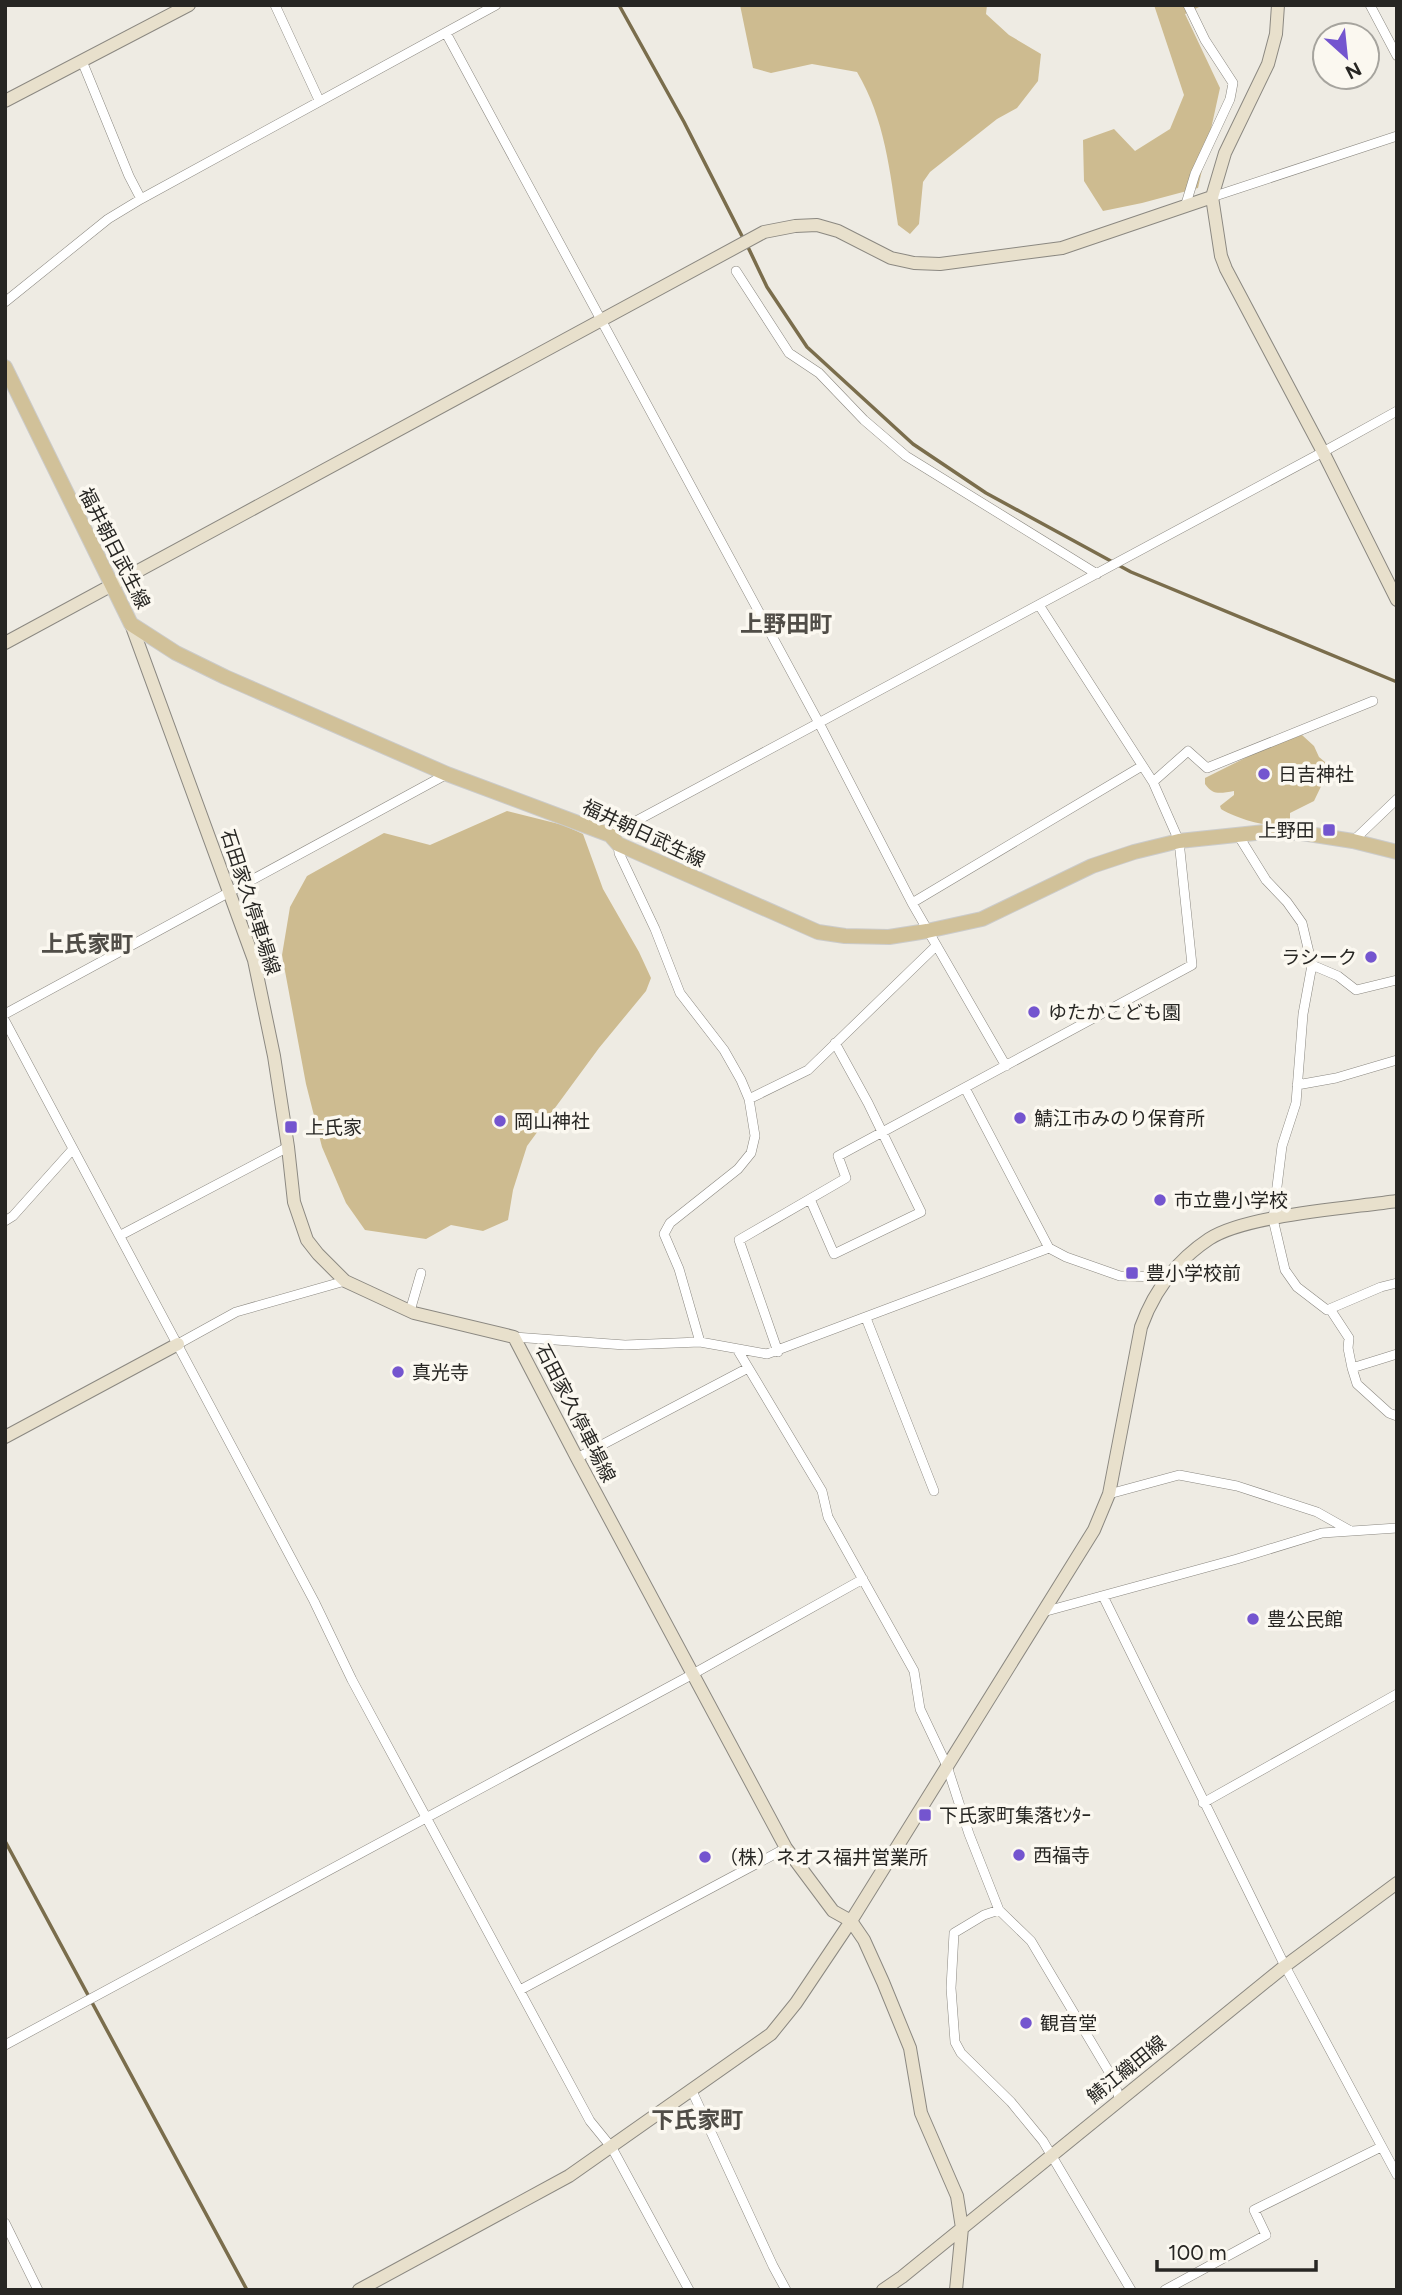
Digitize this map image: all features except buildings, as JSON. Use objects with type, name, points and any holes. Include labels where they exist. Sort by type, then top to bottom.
[{"type":"main road","name":"福井朝日武生線","points":[[5,367],[131,624],[176,653],[225,677],[447,774],[614,839],[818,932],[888,937],[982,919],[1092,866],[1179,841],[1265,832],[1302,833],[1353,841],[1397,852]]},
{"type":"street","points":[[5,101],[189,5]]},
{"type":"street","points":[[275,5],[319,100]]},
{"type":"street","points":[[5,302],[108,219],[141,199],[496,5]]},
{"type":"street","points":[[1185,207],[1195,174],[1230,99],[1233,83],[1205,40],[1188,5]]},
{"type":"street","points":[[1278,5],[1276,34],[1268,64],[1225,153],[1212,197],[1219,245],[1226,269],[1323,452],[1397,600]]},
{"type":"street","points":[[1370,5],[1397,56]]},
{"type":"street","points":[[446,33],[819,723],[927,931],[1006,1066]]},
{"type":"street","points":[[82,61],[141,199]]},
{"type":"street","points":[[5,643],[764,232],[817,225],[838,231],[891,258],[914,263],[940,264],[1062,248],[1397,136]]},
{"type":"street","points":[[736,271],[789,353],[819,373],[864,420],[906,456],[1097,574]]},
{"type":"street","points":[[700,1342],[679,1269],[664,1234],[670,1223],[706,1196],[751,1153],[755,1136],[749,1099],[724,1050],[680,993],[655,929],[614,839],[819,723],[1397,411]]},
{"type":"street","points":[[778,1352],[739,1240],[846,1178],[838,1156],[1192,964],[1179,841],[1153,782],[1039,605]]},
{"type":"street","name":"石田家久停車場線","points":[[131,624],[254,960],[274,1056],[294,1202],[307,1240],[345,1281],[410,1311],[514,1337],[786,1848],[832,1911],[851,1921],[869,1951],[910,2048],[921,2113],[957,2196],[962,2228],[956,2290]]},
{"type":"street","points":[[1153,782],[1188,751],[1207,768],[1374,701]]},
{"type":"street","points":[[912,902],[1142,766]]},
{"type":"street","points":[[5,1014],[447,774]]},
{"type":"street","points":[[1353,841],[1397,799]]},
{"type":"street","points":[[1238,835],[1266,880],[1302,923],[1312,965],[1303,1014],[1296,1104],[1282,1146],[1273,1219],[1285,1270],[1297,1287],[1327,1310],[1397,1283]]},
{"type":"street","points":[[749,1099],[808,1070],[936,946]]},
{"type":"street","points":[[1312,965],[1338,976],[1356,990],[1397,980]]},
{"type":"street","points":[[5,1021],[121,1234],[314,1601],[352,1680],[590,2121],[612,2148],[689,2290]]},
{"type":"street","points":[[810,1199],[834,1254],[921,1212],[883,1132],[835,1043]]},
{"type":"street","points":[[1297,1084],[1336,1078],[1397,1060]]},
{"type":"street","points":[[965,1088],[1049,1248],[1066,1257],[1120,1276],[1167,1277]]},
{"type":"street","points":[[121,1234],[288,1147]]},
{"type":"street","points":[[5,1221],[13,1216],[73,1149]]},
{"type":"street","points":[[359,2290],[569,2176],[771,2034],[796,2003],[851,1921],[1094,1530],[1109,1494],[1141,1326],[1150,1301],[1167,1277],[1210,1238],[1232,1229],[1273,1219],[1397,1201]]},
{"type":"street","points":[[514,1337],[625,1345],[700,1342],[767,1354],[1049,1248]]},
{"type":"street","points":[[410,1311],[421,1273]]},
{"type":"street","points":[[5,1437],[236,1312],[345,1281]]},
{"type":"street","points":[[1330,1309],[1349,1338],[1348,1348],[1357,1384],[1389,1413],[1397,1416]]},
{"type":"street","points":[[866,1318],[934,1491]]},
{"type":"street","points":[[737,1349],[822,1491],[828,1517],[914,1671],[920,1709],[947,1766],[969,1834],[999,1910],[1031,1941],[1112,2077],[1120,2100]]},
{"type":"street","points":[[1352,1368],[1397,1354]]},
{"type":"street","points":[[577,1458],[748,1368]]},
{"type":"street","points":[[1109,1494],[1179,1475],[1237,1486],[1294,1504],[1317,1512],[1350,1531]]},
{"type":"street","points":[[1042,1612],[1322,1533],[1397,1528]]},
{"type":"street","points":[[5,2045],[693,1674],[863,1579]]},
{"type":"street","points":[[1103,1595],[1285,1966],[1397,2175]]},
{"type":"street","points":[[1203,1803],[1397,1694]]},
{"type":"street","points":[[520,1990],[786,1848]]},
{"type":"street","name":"鯖江織田線","points":[[883,2290],[1285,1966],[1397,1883]]},
{"type":"street","points":[[999,1910],[984,1915],[954,1933],[951,1988],[955,2042],[979,2073],[1011,2102],[1052,2154],[1132,2290]]},
{"type":"street","points":[[692,2091],[786,2290]]},
{"type":"street","points":[[1165,2290],[1266,2235],[1254,2210],[1381,2147]]},
{"type":"street","points":[[5,2223],[37,2290]]},
{"type":"shaded area","points":[[740,5],[987,5],[986,14],[1009,35],[1041,54],[1038,81],[1017,108],[997,119],[930,172],[923,182],[919,224],[910,234],[898,225],[880,127],[857,72],[812,64],[771,73],[753,68]]},
{"type":"shaded area","points":[[1154,5],[1203,5],[1185,14],[1220,88],[1198,188],[1103,211],[1084,181],[1083,140],[1114,129],[1135,151],[1170,129],[1184,95]]},
{"type":"shaded area","points":[[1302,735],[1325,762],[1326,776],[1314,801],[1290,813],[1290,822],[1284,825],[1266,825],[1246,820],[1221,809],[1220,806],[1234,795],[1234,791],[1214,792],[1205,784],[1205,778],[1261,750]]},
{"type":"shaded area","points":[[507,811],[563,825],[583,834],[603,889],[651,978],[646,991],[599,1048],[527,1146],[513,1190],[508,1220],[483,1231],[451,1225],[426,1239],[365,1230],[346,1203],[322,1147],[306,1084],[282,955],[290,907],[307,876],[384,833],[430,845]]},
{"type":"waterway","points":[[619,5],[684,122],[743,238]]},
{"type":"waterway","points":[[747,245],[767,287],[807,347],[913,444],[986,493],[1131,572],[1397,682]]},
{"type":"waterway","points":[[5,1841],[247,2290]]},
{"type":"place","name":"日吉神社","points":[[1264,774]]},
{"type":"place","name":"上野田","points":[[1329,830]]},
{"type":"place","name":"ラシーク","points":[[1371,957]]},
{"type":"place","name":"ゆたかこども園","points":[[1034,1012]]},
{"type":"place","name":"鯖江市みのり保育所","points":[[1020,1118]]},
{"type":"place","name":"岡山神社","points":[[500,1121]]},
{"type":"place","name":"上氏家","points":[[291,1127]]},
{"type":"place","name":"市立豊小学校","points":[[1160,1200]]},
{"type":"place","name":"豊小学校前","points":[[1132,1273]]},
{"type":"place","name":"真光寺","points":[[398,1372]]},
{"type":"place","name":"豊公民館","points":[[1253,1619]]},
{"type":"place","name":"下氏家町集落ｾﾝﾀｰ","points":[[925,1815]]},
{"type":"place","name":"西福寺","points":[[1019,1855]]},
{"type":"place","name":"（株）ネオス福井営業所","points":[[705,1857]]},
{"type":"place","name":"観音堂","points":[[1026,2023]]},
{"type":"district","name":"上野田町","points":[[786,624]]},
{"type":"district","name":"上氏家町","points":[[87,944]]},
{"type":"district","name":"下氏家町","points":[[697,2120]]}]
